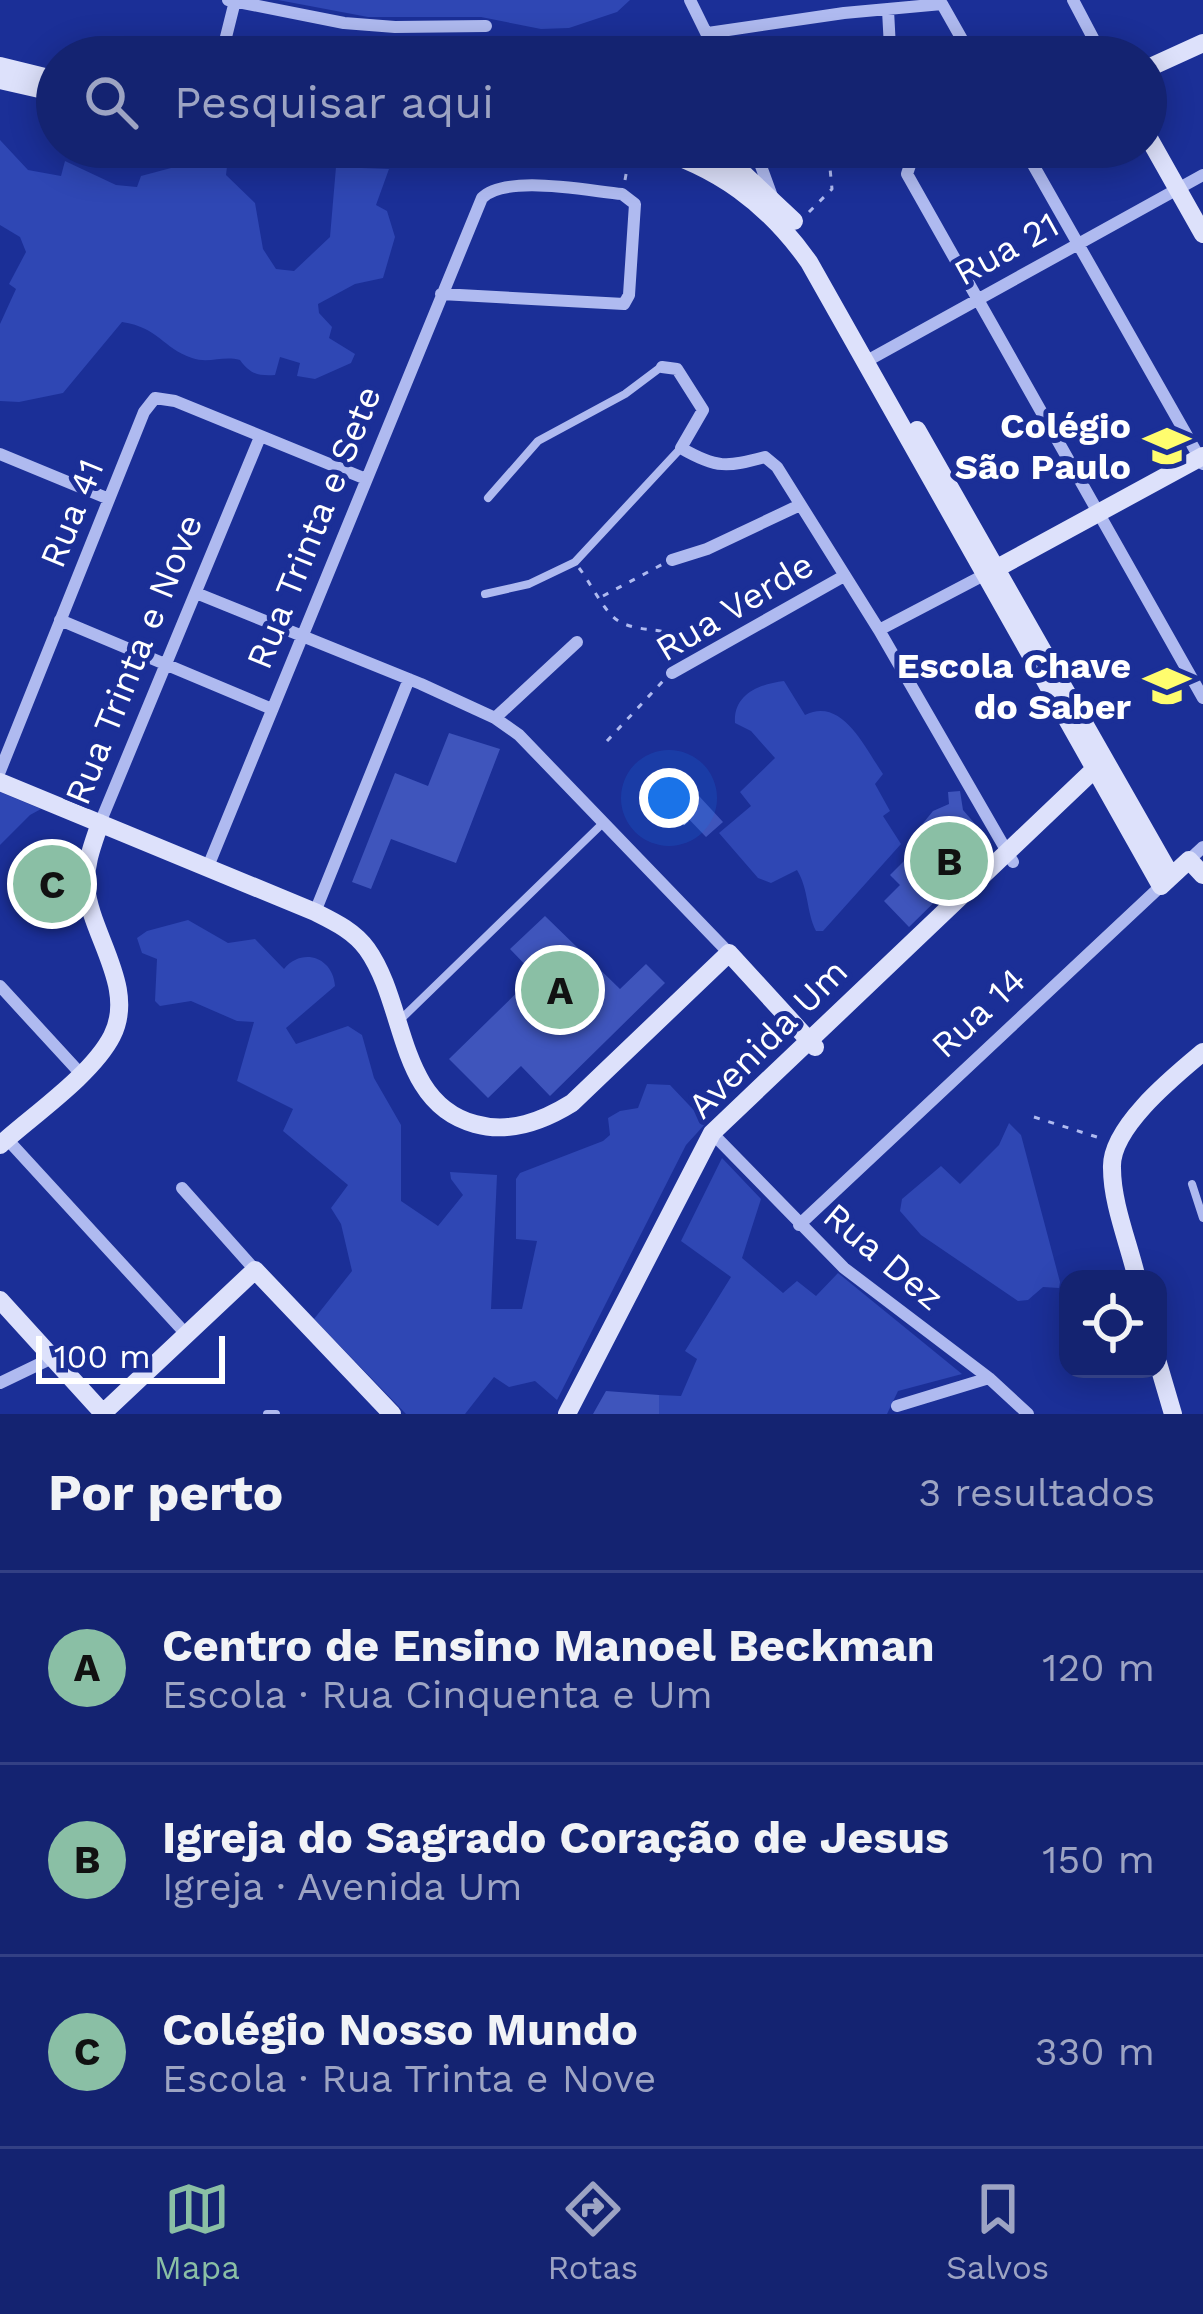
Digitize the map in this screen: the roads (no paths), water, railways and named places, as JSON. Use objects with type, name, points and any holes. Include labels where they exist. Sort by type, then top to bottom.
[{"type":"street","points":[[690,0],[709,36]]},
{"type":"street","points":[[1073,0],[1092,36]]},
{"type":"street","points":[[225,36],[231,1],[344,23],[486,26]]},
{"type":"street","points":[[708,33],[942,2],[960,36]]},
{"type":"street","points":[[888,10],[889,36]]},
{"type":"street","points":[[1167,59],[1203,43]]},
{"type":"street","points":[[0,66],[36,75]]},
{"type":"street","points":[[0,80],[36,88]]},
{"type":"street","points":[[703,168],[765,210],[809,262],[870,359]]},
{"type":"street","points":[[731,168],[774,200],[796,224],[1166,881]]},
{"type":"street","points":[[762,168],[774,200]]},
{"type":"street","points":[[908,168],[1203,698]]},
{"type":"street","points":[[879,630],[1202,459],[1035,168]]},
{"type":"street","points":[[1166,168],[1203,234]]},
{"type":"street","name":"Rua 21","points":[[870,359],[1203,175]]},
{"type":"street","name":"Rua Trinta e Sete","points":[[207,869],[301,637],[476,208],[490,190],[502,185],[622,194],[635,204],[629,295],[623,304],[441,294]]},
{"type":"street","points":[[662,367],[677,369],[703,410],[681,448],[714,464],[737,466],[771,460],[879,630],[1010,857]]},
{"type":"street","name":"Rua 41","points":[[0,771],[144,412],[155,398],[164,397],[260,437]]},
{"type":"street","points":[[260,437],[366,479]]},
{"type":"street","name":"Rua Trinta e Nove","points":[[4,1142],[110,1039],[119,1012],[116,981],[87,891],[88,856],[260,437]]},
{"type":"street","points":[[1,458],[109,499]]},
{"type":"street","points":[[672,560],[707,549],[800,505]]},
{"type":"street","name":"Rua Verde","points":[[671,673],[844,576]]},
{"type":"street","points":[[196,593],[409,679],[496,718],[520,735],[812,1043]]},
{"type":"street","points":[[60,620],[272,709]]},
{"type":"street","points":[[496,718],[577,642]]},
{"type":"street","points":[[315,912],[409,679]]},
{"type":"street","name":"Avenida Um","points":[[567,1414],[665,1219],[715,1136],[1102,771]]},
{"type":"street","points":[[0,782],[315,912],[352,932],[366,948],[427,1093],[446,1112],[482,1126],[527,1124],[572,1103],[728,952]]},
{"type":"street","name":"Rua 14","points":[[799,1225],[1166,881],[1198,861]]},
{"type":"street","points":[[1,989],[80,1073]]},
{"type":"street","points":[[1135,1270],[1113,1180],[1116,1142],[1132,1120],[1200,1062]]},
{"type":"street","name":"Avenida Um","points":[[577,1414],[715,1136]]},
{"type":"street","name":"Rua Dez","points":[[715,1136],[844,1268],[1028,1414]]},
{"type":"street","points":[[4,1142],[186,1334]]},
{"type":"street","points":[[182,1188],[392,1414]]},
{"type":"street","points":[[3,1308],[102,1413],[255,1270]]},
{"type":"street","points":[[0,1383],[52,1358]]},
{"type":"street","points":[[897,1406],[988,1378]]},
{"type":"street","points":[[1162,1378],[1173,1414]]},
{"type":"lane","points":[[488,498],[538,441],[625,394],[662,367]]},
{"type":"lane","points":[[485,594],[529,584],[574,562],[681,448]]},
{"type":"lane","points":[[398,1022],[602,824]]},
{"type":"lane","points":[[1192,1184],[1203,1218]]},
{"type":"place","name":"Colégio São Paulo","points":[[1167,446]]},
{"type":"place","name":"Escola Chave do Saber","points":[[1167,686]]},
{"type":"place","name":"Igreja do Sagrado Coração de Jesus","points":[[949,861]]},
{"type":"place","name":"Colégio Nosso Mundo","points":[[52,884]]},
{"type":"place","name":"Centro de Ensino Manoel Beckman","points":[[560,990]]}]
